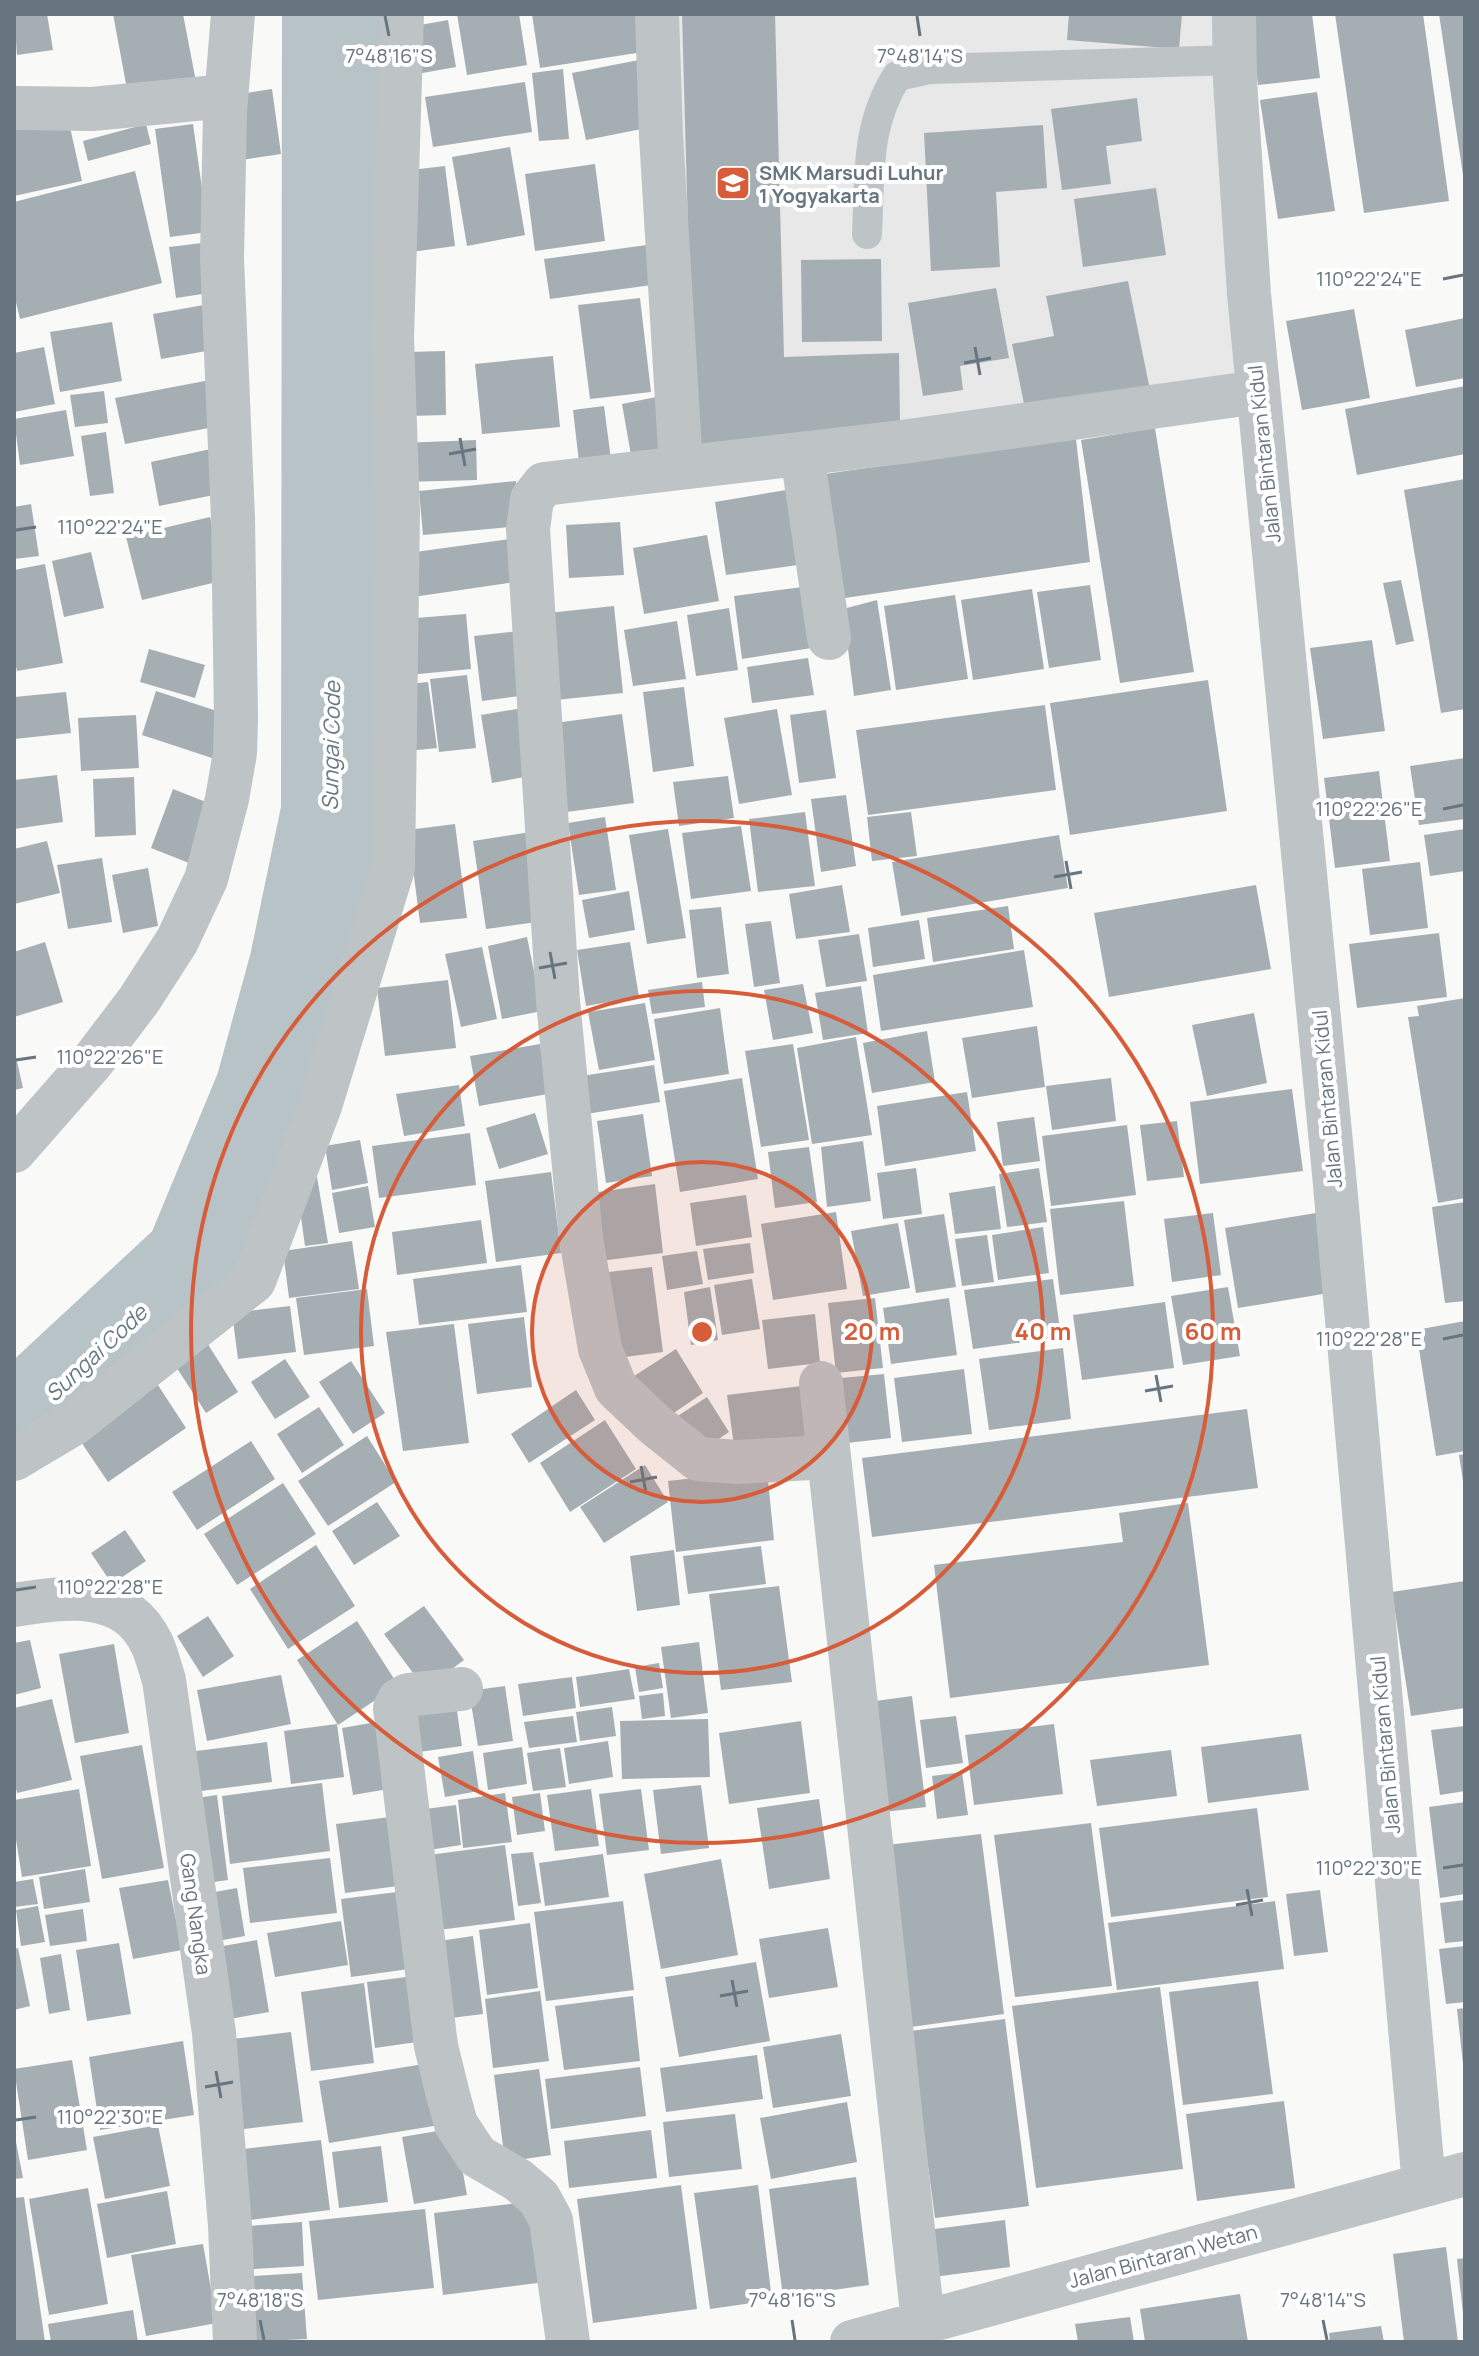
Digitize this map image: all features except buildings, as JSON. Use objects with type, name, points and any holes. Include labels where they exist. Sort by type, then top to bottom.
[{"type":"street","points":[[14,1151],[92,1062],[139,1000],[177,941],[206,879],[227,799],[235,753],[236,719],[233,518],[222,259],[226,96],[233,14]]},
{"type":"street","points":[[14,1459],[76,1422],[254,1281],[320,1106],[393,868],[398,512],[392,338],[402,14]]},
{"type":"street","points":[[657,14],[661,152],[681,467]]},
{"type":"street","name":"Jalan Bintaran Kidul","points":[[1234,14],[1249,294],[1334,1174],[1445,2180]]},
{"type":"street","points":[[14,108],[92,109],[226,96]]},
{"type":"street","points":[[829,1457],[736,1462],[698,1459],[616,1388],[600,1349],[581,1238],[558,1001],[528,529],[532,499],[544,484],[802,454],[1258,392]]},
{"type":"street","points":[[802,454],[829,638]]},
{"type":"street","points":[[821,1383],[923,2322]]},
{"type":"street","name":"Gang Nangka","points":[[14,1605],[57,1599],[99,1599],[134,1619],[152,1643],[164,1680],[214,2033],[230,2226],[235,2342]]},
{"type":"street","points":[[461,1689],[408,1695],[399,1700],[395,1708],[436,2046],[456,2124],[477,2156],[518,2180],[539,2198],[551,2220],[568,2342]]},
{"type":"street","name":"Jalan Bintaran Wetan","points":[[859,2342],[1445,2180]]},
{"type":"lane","points":[[867,234],[872,131],[887,91],[897,76],[929,69],[1235,60]]},
{"type":"shaded area","points":[[674,14],[1215,14],[1253,387],[688,458]]},
{"type":"waterway","name":"Sungai Code","points":[[14,1420],[27,1417],[195,1261],[266,1090],[300,966],[332,812],[333,14]]},
{"type":"place","name":"SMK Marsudi Luhur 1 Yogyakarta","points":[[733,183]]}]
